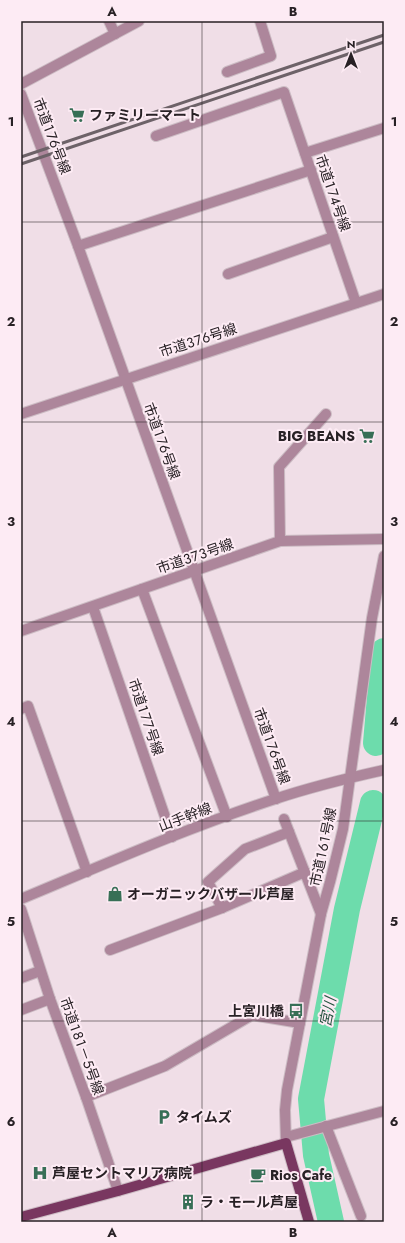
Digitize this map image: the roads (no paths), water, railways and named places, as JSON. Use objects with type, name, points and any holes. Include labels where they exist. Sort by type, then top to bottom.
[{"type":"main road","points":[[21,1217],[118,1191],[286,1140],[309,1222]]},
{"type":"street","points":[[109,21],[115,34]]},
{"type":"street","points":[[21,84],[139,21]]},
{"type":"street","points":[[227,72],[271,56],[260,21]]},
{"type":"street","name":"市道１７４号線","points":[[156,136],[284,92],[356,303]]},
{"type":"street","name":"市道１７６号線","points":[[21,94],[78,246],[276,799]]},
{"type":"street","points":[[305,152],[384,128]]},
{"type":"street","points":[[78,246],[310,170]]},
{"type":"street","points":[[228,274],[333,237]]},
{"type":"street","name":"市道３７６号線","points":[[21,414],[384,294]]},
{"type":"street","points":[[280,541],[279,467],[326,414]]},
{"type":"street","name":"市道３７３号線","points":[[21,631],[280,541],[384,539]]},
{"type":"street","name":"市道１６１号線","points":[[286,1140],[285,1110],[288,1090],[321,914],[343,829],[372,618],[384,556]]},
{"type":"street","points":[[142,589],[228,817]]},
{"type":"street","name":"市道１７７号線","points":[[93,607],[172,837]]},
{"type":"street","points":[[21,709],[28,706],[87,872]]},
{"type":"street","name":"山手幹線","points":[[21,899],[172,837],[276,799],[384,770]]},
{"type":"street","points":[[284,819],[321,914]]},
{"type":"street","points":[[222,908],[208,882],[244,849],[289,832]]},
{"type":"street","points":[[110,950],[222,908],[304,872]]},
{"type":"street","name":"市道１８１－５号線","points":[[21,909],[40,971],[86,1097],[118,1191]]},
{"type":"street","points":[[21,978],[40,971]]},
{"type":"street","points":[[21,1010],[50,999]]},
{"type":"street","points":[[86,1097],[165,1066],[252,1015],[300,1023]]},
{"type":"street","points":[[286,1140],[304,1132],[384,1111]]},
{"type":"street","points":[[322,1127],[361,1216]]},
{"type":"waterway","name":"宮川","points":[[376,743],[384,651]]},
{"type":"waterway","name":"宮川","points":[[331,1222],[316,1155],[311,1099],[347,909],[373,803]]},
{"type":"railway","points":[[21,157],[384,35]]},
{"type":"railway","points":[[21,164],[384,42]]},
{"type":"place","name":"ファミリーマート","points":[[77,115]]},
{"type":"place","name":"BIG BEANS","points":[[367,436]]},
{"type":"place","name":"オーガニックバザール芦屋","points":[[115,894]]},
{"type":"place","name":"上宮川橋","points":[[296,1011]]},
{"type":"place","name":"タイムズ","points":[[164,1117]]},
{"type":"place","name":"芦屋セントマリア病院","points":[[40,1173]]},
{"type":"place","name":"Rios Cafe","points":[[258,1175]]},
{"type":"place","name":"ラ・モール芦屋","points":[[188,1202]]}]
